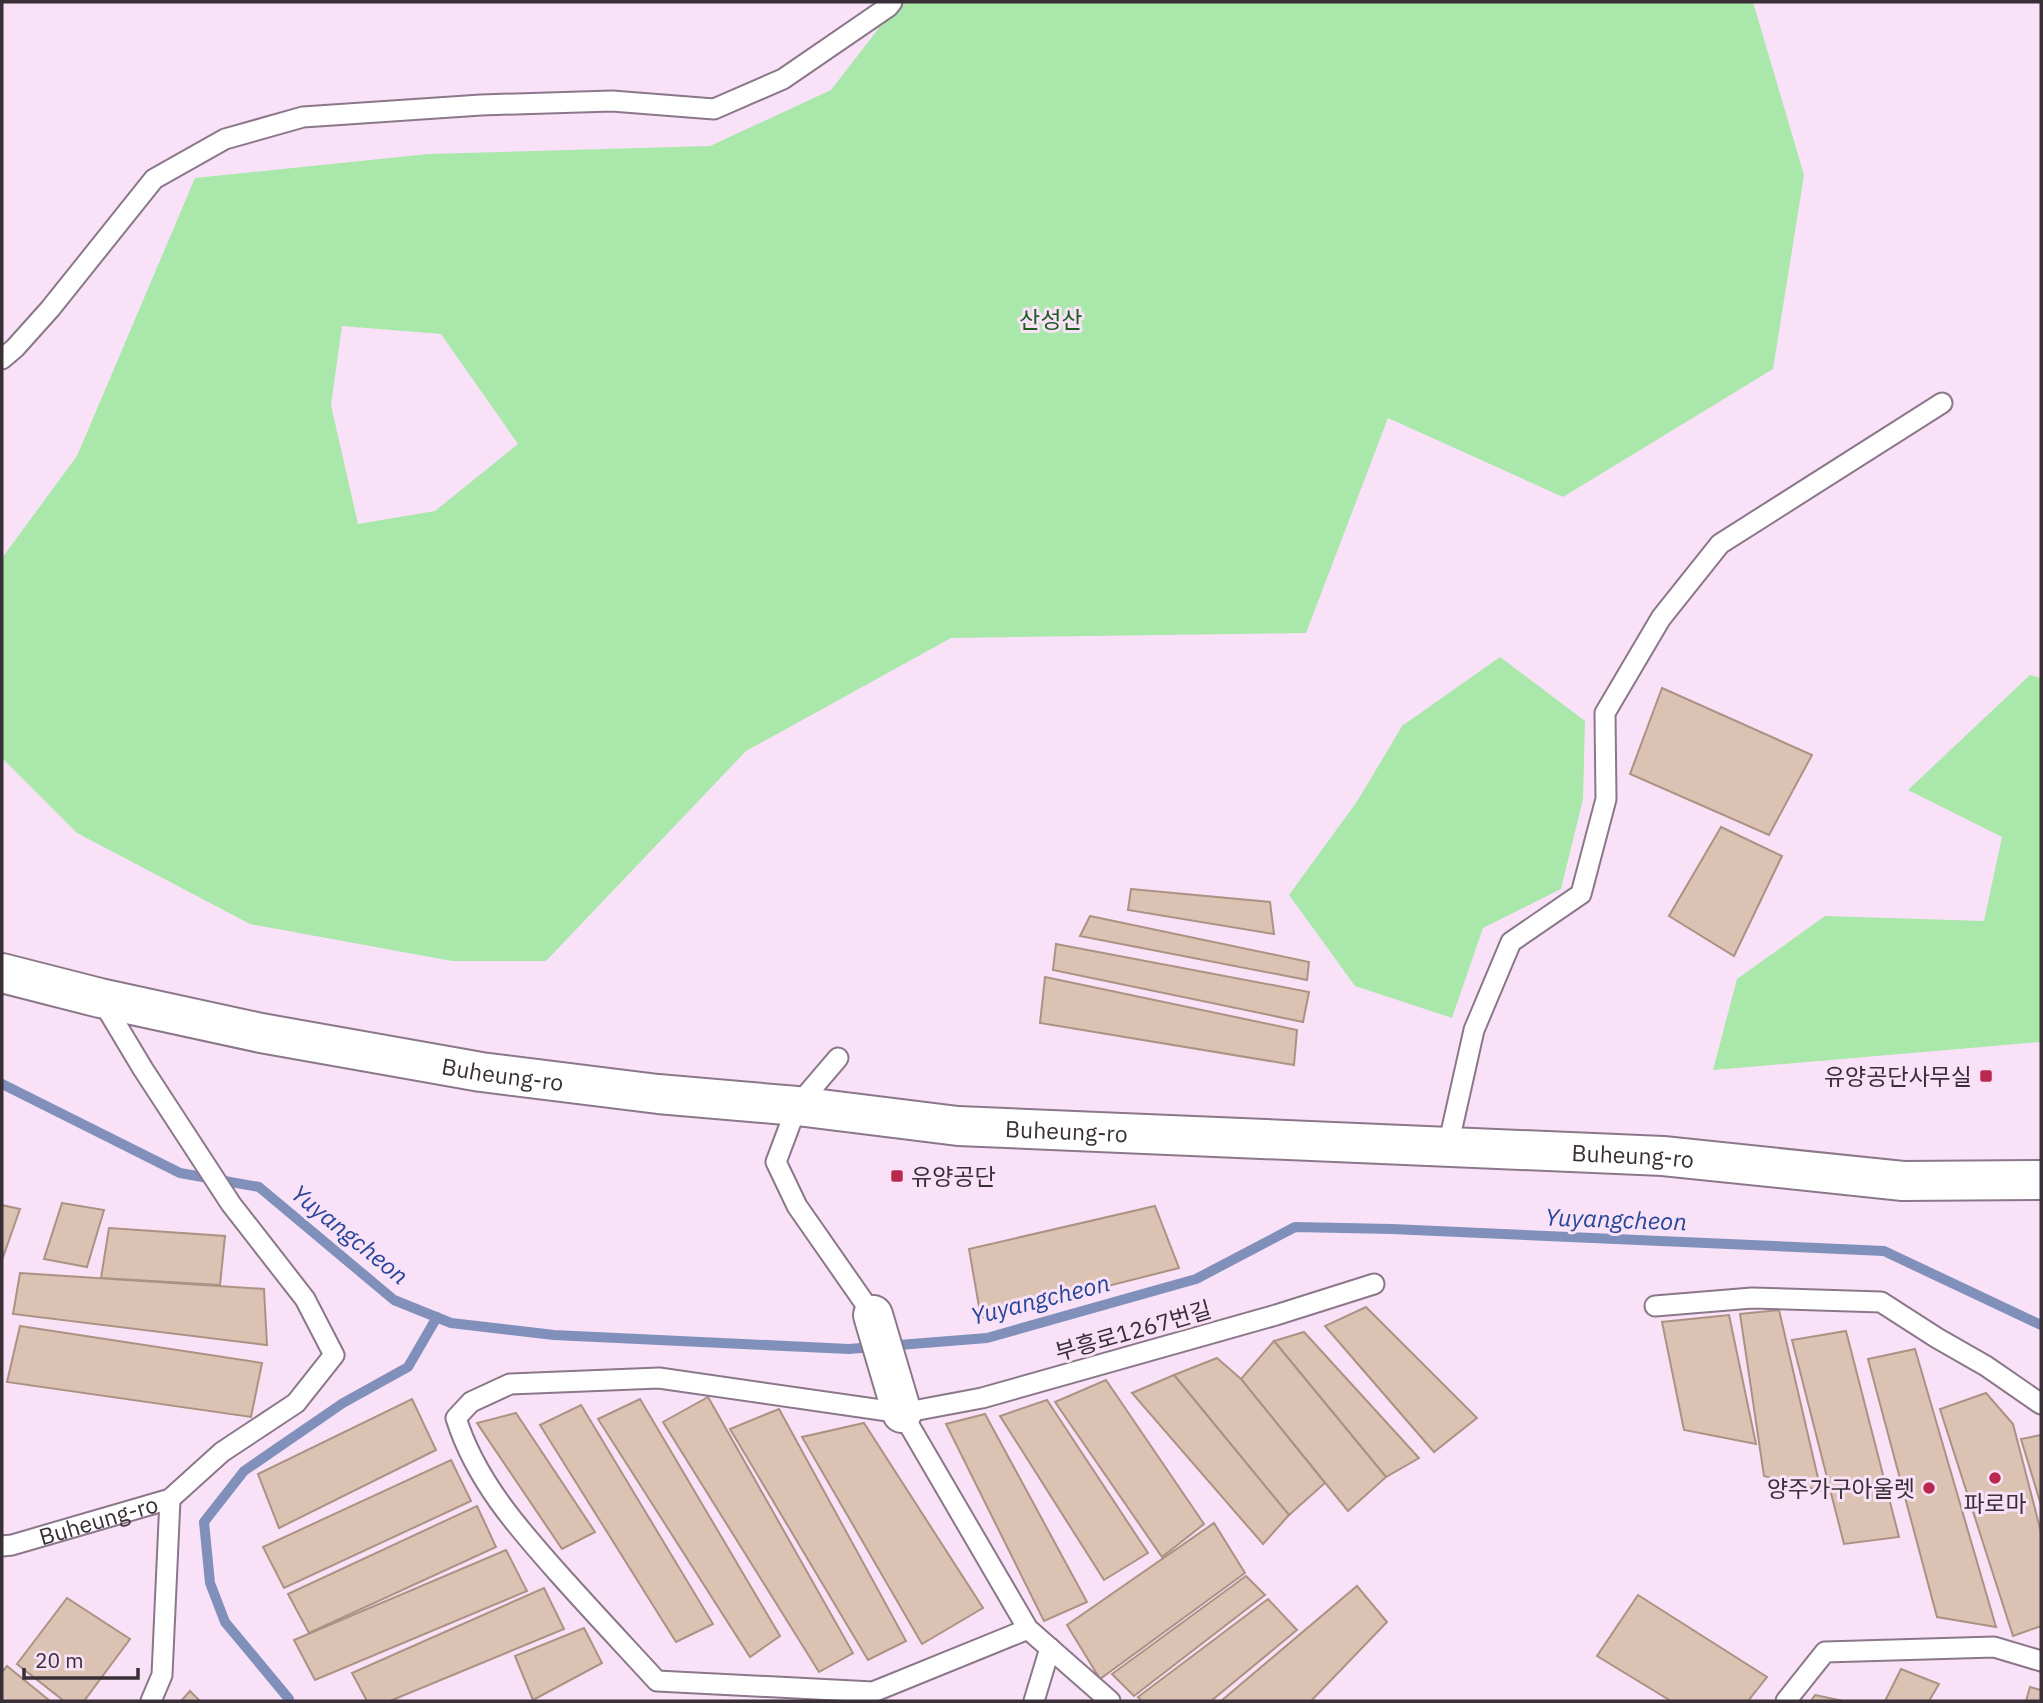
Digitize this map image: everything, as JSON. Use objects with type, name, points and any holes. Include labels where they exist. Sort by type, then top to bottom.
[{"type":"main road","name":"Buheung-ro","points":[[2,973],[100,998],[261,1032],[481,1072],[658,1094],[797,1105],[958,1126],[1663,1156],[1903,1181],[2041,1180]]},
{"type":"main road","points":[[873,1315],[902,1413]]},
{"type":"lane","points":[[2,359],[50,309],[154,180],[225,139],[303,117],[481,105],[612,101],[714,109],[783,79],[892,2]]},
{"type":"lane","points":[[1448,1146],[1474,1030],[1511,942],[1581,894],[1606,799],[1605,713],[1661,618],[1720,544],[1942,403]]},
{"type":"lane","name":"Buheung-ro","points":[[2,1546],[170,1499],[222,1452],[296,1403],[334,1355],[305,1299],[231,1204],[100,998]]},
{"type":"lane","points":[[838,1058],[797,1105],[776,1163],[797,1206],[873,1315]]},
{"type":"lane","name":"부흥로1267번길","points":[[1028,1629],[873,1692],[657,1681],[523,1533],[464,1446],[456,1419],[471,1402],[510,1384],[659,1378],[902,1413],[982,1398],[1374,1284]]},
{"type":"lane","points":[[1655,1306],[1752,1298],[1881,1302],[1986,1366],[2041,1404]]},
{"type":"lane","points":[[902,1413],[1028,1629],[1110,1701]]},
{"type":"lane","points":[[151,1701],[162,1675],[170,1499]]},
{"type":"lane","points":[[1786,1701],[1825,1652],[1994,1647],[2041,1661]]},
{"type":"lane","points":[[1034,1701],[1050,1648]]},
{"type":"green space","name":"산성산","points":[[899,2],[1753,2],[1804,175],[1773,369],[1563,497],[1388,418],[1306,633],[951,638],[746,751],[546,961],[452,961],[250,924],[77,833],[2,758],[2,558],[77,456],[195,178],[428,154],[710,146],[831,90]],"holes":[[[342,326],[441,334],[518,444],[435,511],[358,524],[331,405]]]},
{"type":"green space","points":[[1500,657],[1585,721],[1583,799],[1561,889],[1483,928],[1452,1018],[1355,986],[1289,895],[1358,800],[1402,726]]},
{"type":"green space","points":[[2030,675],[2041,678],[2041,1042],[1713,1070],[1737,979],[1825,916],[1984,921],[2002,837],[1908,790]]},
{"type":"building","points":[[1662,688],[1812,755],[1769,835],[1630,774]]},
{"type":"building","points":[[1721,827],[1782,856],[1734,956],[1669,916]]},
{"type":"building","points":[[1131,889],[1270,902],[1274,934],[1128,910]]},
{"type":"building","points":[[1090,916],[1309,962],[1307,980],[1080,936]]},
{"type":"building","points":[[1056,944],[1309,992],[1303,1022],[1053,970]]},
{"type":"building","points":[[1045,977],[1297,1030],[1294,1065],[1040,1023]]},
{"type":"building","points":[[62,1203],[104,1210],[87,1267],[44,1259]]},
{"type":"building","points":[[2,1205],[20,1209],[2,1260]]},
{"type":"building","points":[[1155,1206],[1179,1268],[981,1318],[969,1249]]},
{"type":"building","points":[[109,1228],[225,1236],[220,1285],[101,1278]]},
{"type":"building","points":[[20,1273],[264,1289],[267,1345],[13,1314]]},
{"type":"building","points":[[1366,1307],[1477,1418],[1434,1452],[1325,1326]]},
{"type":"building","points":[[1779,1310],[1821,1491],[1764,1476],[1740,1314]]},
{"type":"building","points":[[1729,1315],[1756,1444],[1684,1430],[1662,1322]]},
{"type":"building","points":[[20,1326],[262,1363],[251,1417],[7,1382]]},
{"type":"building","points":[[1846,1331],[1899,1537],[1844,1544],[1792,1340]]},
{"type":"building","points":[[1304,1332],[1419,1458],[1386,1477],[1274,1341]]},
{"type":"building","points":[[1274,1341],[1386,1477],[1348,1511],[1241,1379]]},
{"type":"building","name":"양주가구아울렛","points":[[1915,1349],[1996,1627],[1937,1617],[1868,1359]]},
{"type":"building","points":[[1217,1358],[1241,1379],[1325,1483],[1289,1515],[1174,1375]]},
{"type":"building","points":[[1174,1375],[1289,1515],[1263,1544],[1132,1393]]},
{"type":"building","points":[[1106,1380],[1204,1524],[1162,1557],[1055,1402]]},
{"type":"building","name":"파로마","points":[[1986,1393],[2013,1424],[2041,1532],[2041,1626],[2013,1636],[1940,1409]]},
{"type":"building","points":[[708,1397],[853,1653],[819,1672],[663,1422]]},
{"type":"building","points":[[412,1399],[436,1450],[279,1528],[258,1474]]},
{"type":"building","points":[[640,1399],[780,1636],[750,1657],[598,1419]]},
{"type":"building","points":[[1047,1400],[1148,1553],[1104,1580],[1000,1416]]},
{"type":"building","points":[[581,1405],[713,1624],[676,1642],[540,1425]]},
{"type":"building","points":[[779,1409],[906,1641],[868,1660],[730,1429]]},
{"type":"building","points":[[516,1413],[595,1532],[562,1549],[477,1423]]},
{"type":"building","points":[[985,1414],[1087,1602],[1044,1621],[946,1424]]},
{"type":"building","points":[[864,1423],[983,1608],[922,1644],[802,1437]]},
{"type":"building","points":[[2041,1435],[2041,1505],[2021,1439]]},
{"type":"building","points":[[451,1460],[471,1501],[284,1588],[263,1547]]},
{"type":"building","points":[[477,1506],[496,1547],[309,1633],[288,1594]]},
{"type":"building","points":[[1214,1523],[1245,1573],[1100,1679],[1067,1625]]},
{"type":"building","points":[[506,1550],[527,1591],[315,1680],[294,1640]]},
{"type":"building","points":[[1246,1576],[1265,1595],[1134,1696],[1112,1674]]},
{"type":"building","points":[[1357,1586],[1387,1622],[1311,1701],[1221,1701]]},
{"type":"building","points":[[544,1588],[564,1629],[390,1701],[367,1701],[352,1673]]},
{"type":"building","points":[[1638,1595],[1767,1677],[1748,1701],[1671,1701],[1597,1656]]},
{"type":"building","points":[[67,1598],[130,1639],[84,1701],[64,1701],[17,1664]]},
{"type":"building","points":[[1268,1599],[1297,1630],[1211,1701],[1142,1701],[1138,1697]]},
{"type":"building","points":[[584,1628],[602,1663],[533,1700],[515,1656]]},
{"type":"building","points":[[7,1666],[50,1701],[2,1701],[2,1672]]},
{"type":"building","points":[[1901,1669],[1939,1684],[1929,1701],[1885,1701]]},
{"type":"building","points":[[2030,1687],[2041,1690],[2041,1701],[2026,1701]]},
{"type":"building","points":[[190,1691],[200,1701],[181,1701]]},
{"type":"building","points":[[1815,1695],[1843,1701],[1811,1701]]},
{"type":"waterway","name":"Yuyangcheon","points":[[2,1084],[180,1173],[259,1187],[394,1300],[451,1323],[554,1335],[849,1349],[987,1338],[1196,1279],[1295,1227],[1884,1251],[2041,1325]]},
{"type":"waterway","points":[[289,1699],[225,1622],[210,1583],[204,1522],[244,1471],[343,1403],[408,1367],[437,1317]]},
{"type":"place","name":"유양공단사무실","points":[[1986,1076]]},
{"type":"place","name":"유양공단","points":[[897,1176]]},
{"type":"place","name":"파로마","points":[[1995,1478]]},
{"type":"place","name":"양주가구아울렛","points":[[1929,1488]]}]
